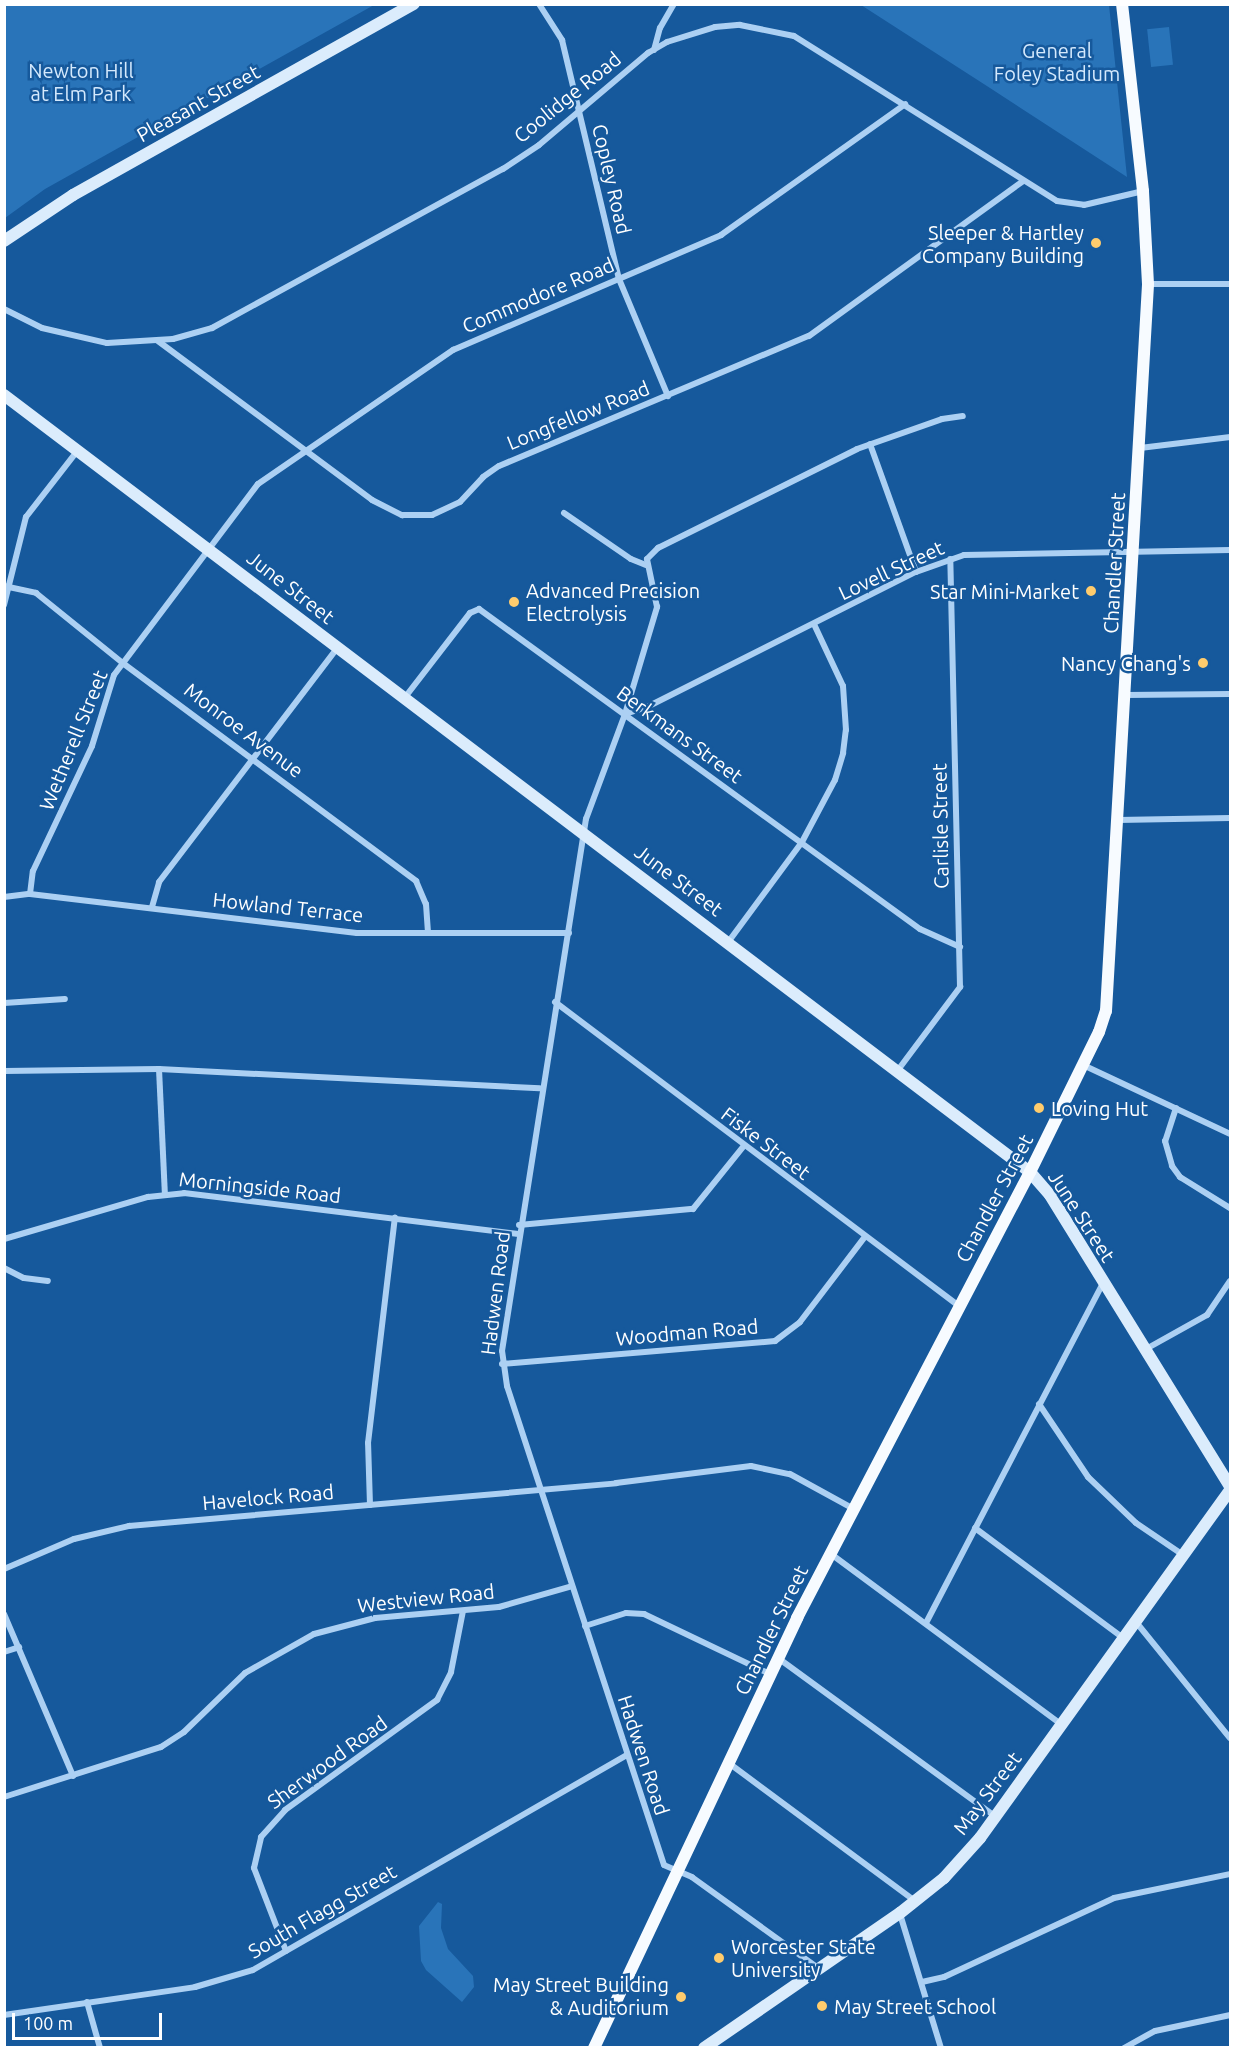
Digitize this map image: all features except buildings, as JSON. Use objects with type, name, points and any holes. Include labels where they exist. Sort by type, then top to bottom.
[{"type":"main road","name":"Chandler Street","points":[[594,2048],[778,1658],[1030,1172],[1083,1065],[1106,1011],[1148,284],[1143,191],[1122,4]]},
{"type":"street","name":"Pleasant Street","points":[[4,241],[73,195],[414,4]]},
{"type":"street","name":"Copley Road","points":[[539,4],[562,40],[619,279],[668,396]]},
{"type":"street","points":[[654,50],[660,28],[674,4]]},
{"type":"street","name":"Coolidge Road","points":[[4,309],[42,328],[86,340],[129,344],[158,341],[212,328],[503,169],[579,112],[654,50],[716,27],[768,28],[794,36],[905,104],[1023,181],[1070,205],[1143,191]]},
{"type":"street","name":"Commodore Road","points":[[209,549],[258,484],[453,350],[721,235],[905,104]]},
{"type":"street","name":"Longfellow Road","points":[[158,341],[390,510],[407,516],[432,515],[460,502],[499,465],[809,336],[1023,181]]},
{"type":"street","points":[[1148,284],[1230,284]]},
{"type":"street","name":"June Street","points":[[4,395],[337,648],[406,696],[1030,1172],[1050,1195],[1230,1489]]},
{"type":"street","points":[[564,513],[632,560],[646,565],[658,548],[870,444],[942,419],[963,416]]},
{"type":"street","points":[[1140,448],[1230,437]]},
{"type":"street","points":[[870,444],[916,572]]},
{"type":"street","points":[[4,606],[26,518],[78,450]]},
{"type":"street","name":"Wetherell Street","points":[[30,894],[33,871],[92,746],[114,675],[209,549]]},
{"type":"street","name":"Lovell Street","points":[[625,714],[814,624],[916,572],[950,559],[990,552],[1230,550]]},
{"type":"street","name":"Carlisle Street","points":[[898,1070],[960,987],[950,559]]},
{"type":"street","name":"Hadwen Road","points":[[646,565],[657,591],[657,607],[625,714],[586,819],[569,933],[540,1088],[519,1224],[502,1364],[658,1854],[664,1865],[692,1877],[818,1968]]},
{"type":"street","name":"Monroe Avenue","points":[[7,587],[36,593],[124,664],[254,757],[416,880],[426,903],[428,932]]},
{"type":"street","name":"Berkmans Street","points":[[406,696],[475,608],[920,928],[960,947]]},
{"type":"street","points":[[729,941],[802,842],[835,780],[846,730],[843,686],[814,624]]},
{"type":"street","points":[[152,907],[159,882],[337,648]]},
{"type":"street","points":[[1126,695],[1230,694]]},
{"type":"street","points":[[1118,820],[1230,818]]},
{"type":"street","name":"Howland Terrace","points":[[4,897],[30,894],[357,933],[569,933]]},
{"type":"street","points":[[4,1003],[65,999]]},
{"type":"street","name":"Fiske Street","points":[[555,1002],[743,1147],[959,1306]]},
{"type":"street","points":[[1083,1065],[1230,1134]]},
{"type":"street","points":[[4,1071],[159,1069],[540,1088]]},
{"type":"street","points":[[159,1069],[165,1194]]},
{"type":"street","points":[[1176,1108],[1165,1141],[1172,1166],[1180,1177],[1230,1208]]},
{"type":"street","points":[[519,1224],[693,1209],[743,1147]]},
{"type":"street","name":"Morningside Road","points":[[4,1239],[165,1194],[395,1218],[518,1234]]},
{"type":"street","points":[[370,1505],[368,1443],[395,1218]]},
{"type":"street","name":"Woodman Road","points":[[502,1364],[775,1341],[800,1322],[864,1238]]},
{"type":"street","points":[[4,1268],[24,1278],[48,1281]]},
{"type":"street","points":[[1146,1349],[1207,1315],[1230,1281]]},
{"type":"street","points":[[926,1623],[1103,1283]]},
{"type":"street","points":[[1039,1404],[1088,1478],[1136,1523],[1183,1556]]},
{"type":"street","name":"Havelock Road","points":[[4,1569],[108,1529],[763,1466],[790,1474],[854,1509]]},
{"type":"street","name":"May Street","points":[[704,2048],[900,1913],[944,1878],[995,1817],[1230,1489]]},
{"type":"street","points":[[975,1528],[1123,1638]]},
{"type":"street","points":[[831,1554],[1061,1725]]},
{"type":"street","name":"Westview Road","points":[[4,1797],[127,1760],[172,1741],[231,1683],[300,1640],[358,1621],[505,1606],[572,1586]]},
{"type":"street","name":"Sherwood Road","points":[[286,1951],[254,1868],[261,1837],[285,1810],[437,1700],[451,1672],[463,1611]]},
{"type":"street","points":[[585,1626],[626,1613],[644,1614],[771,1674]]},
{"type":"street","points":[[4,1614],[73,1776]]},
{"type":"street","points":[[1136,1622],[1230,1738]]},
{"type":"street","points":[[4,1652],[19,1647]]},
{"type":"street","points":[[778,1658],[995,1817]]},
{"type":"street","name":"South Flagg Street","points":[[4,2015],[219,1982],[286,1951],[627,1755]]},
{"type":"street","points":[[729,1764],[915,1901]]},
{"type":"street","points":[[922,1982],[944,1977],[1114,1898],[1230,1874]]},
{"type":"street","points":[[900,1913],[941,2048]]},
{"type":"street","points":[[87,2002],[100,2048]]},
{"type":"street","points":[[1124,2048],[1155,2031],[1230,2015]]},
{"type":"green space","name":"Newton Hill at Elm Park","points":[[5,4],[374,5],[45,189],[5,218]]},
{"type":"green space","name":"General Foley Stadium","points":[[861,5],[1109,5],[1127,177],[990,88]]},
{"type":"green space","points":[[1169,27],[1173,65],[1151,67],[1147,29]]},
{"type":"green space","points":[[438,1902],[442,1904],[441,1928],[448,1949],[473,1976],[474,1987],[462,2002],[426,1970],[421,1961],[419,1926]]},
{"type":"place","name":"Sleeper & Hartley Company Building","points":[[1096,243]]},
{"type":"place","name":"Star Mini-Market","points":[[1091,591]]},
{"type":"place","name":"Advanced Precision Electrolysis","points":[[514,602]]},
{"type":"place","name":"Nancy Chang's","points":[[1203,663]]},
{"type":"place","name":"Loving Hut","points":[[1039,1108]]},
{"type":"place","name":"Worcester State University","points":[[719,1958]]},
{"type":"place","name":"May Street Building & Auditorium","points":[[681,1997]]},
{"type":"place","name":"May Street School","points":[[822,2006]]}]
